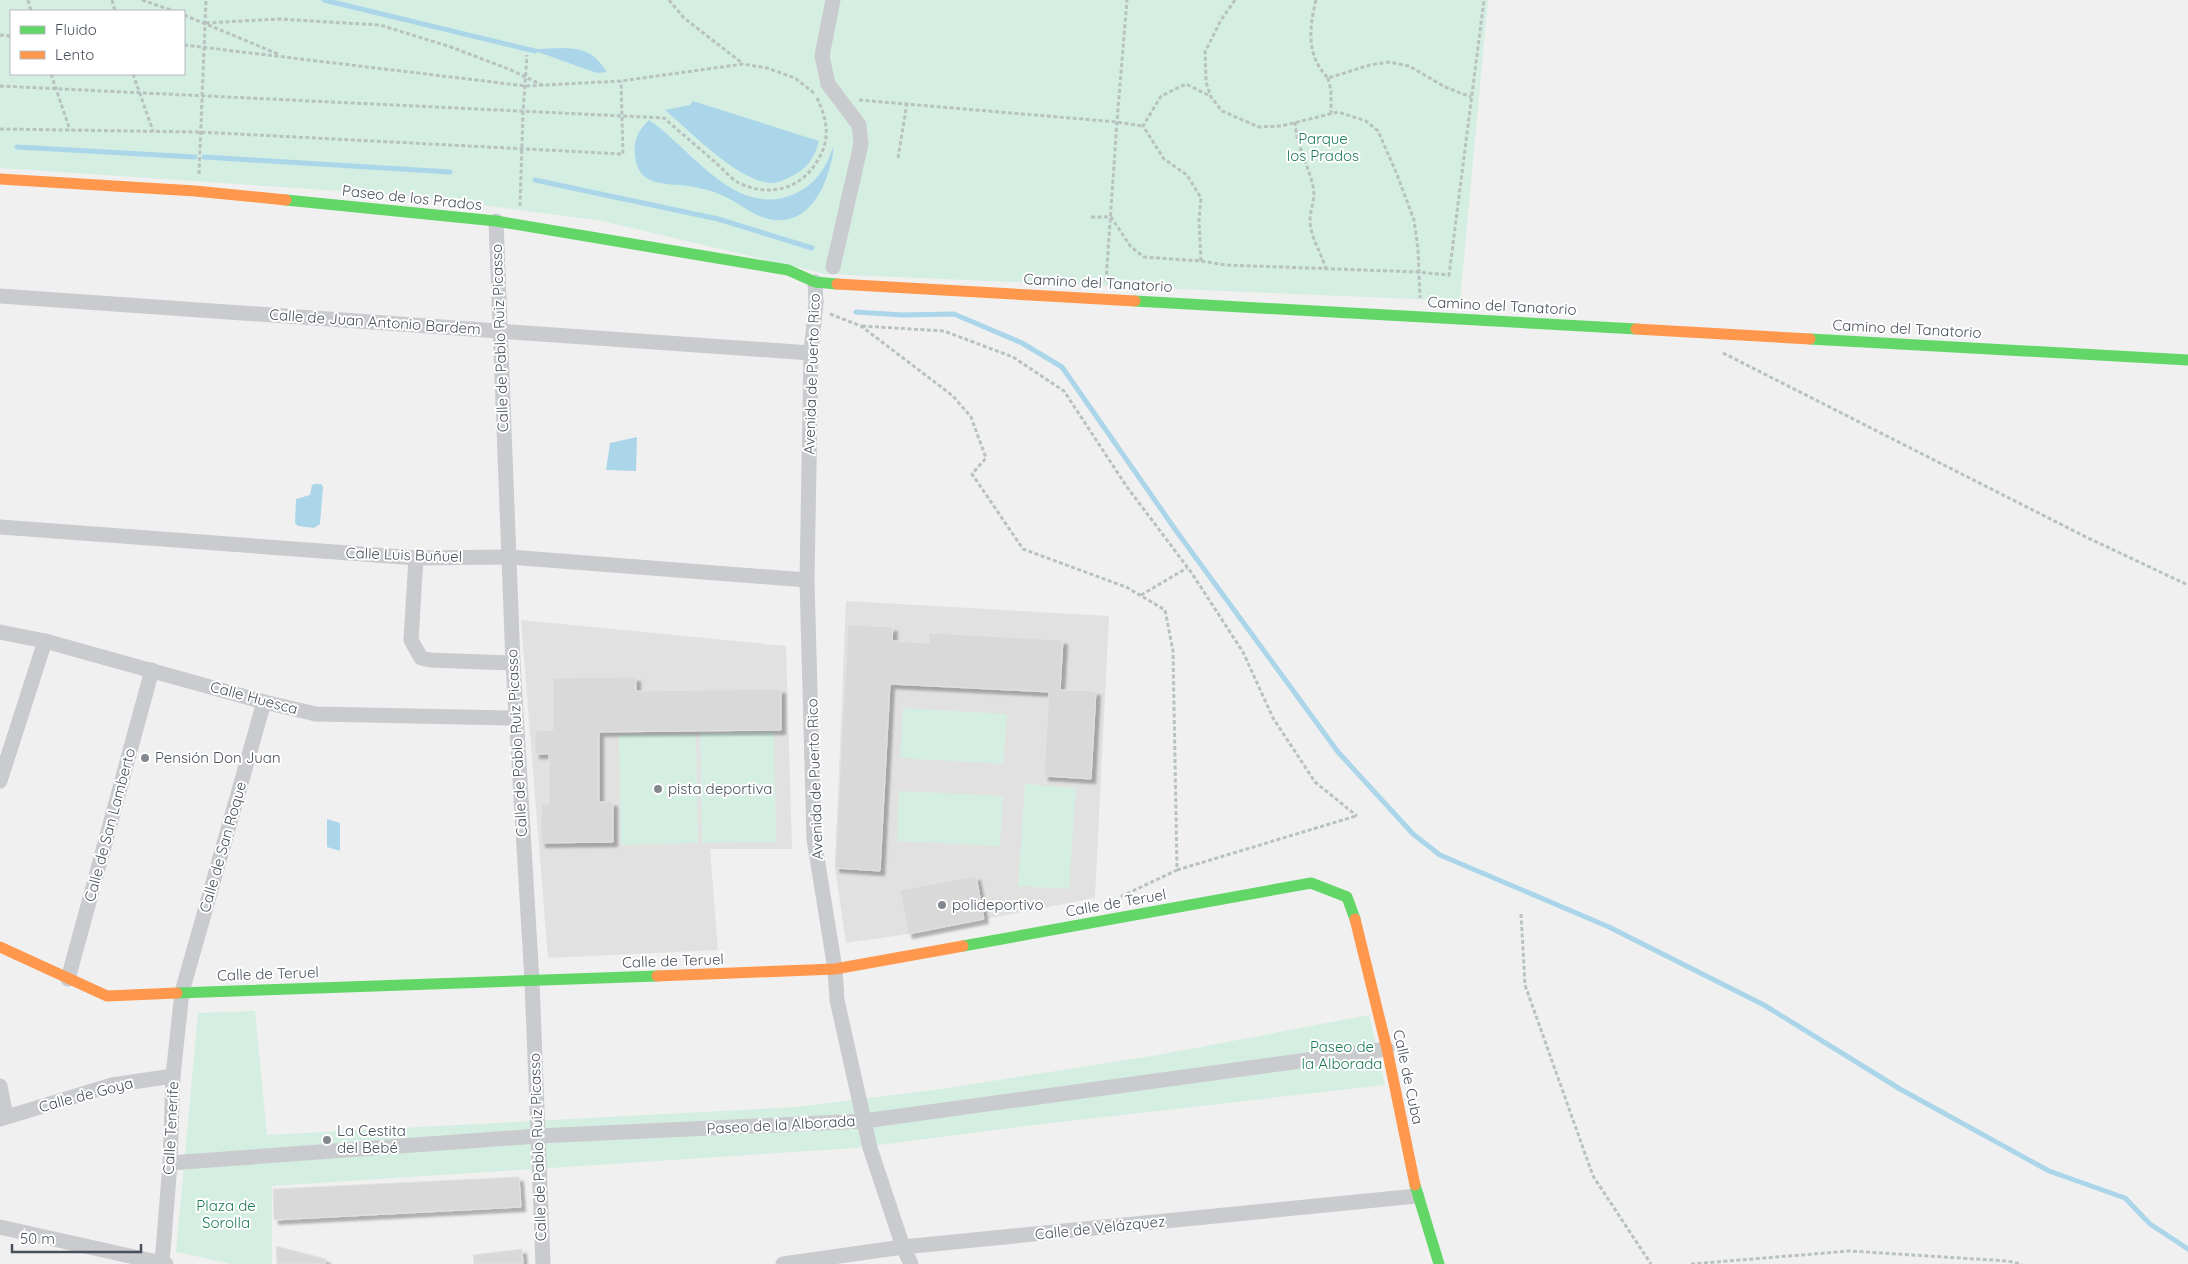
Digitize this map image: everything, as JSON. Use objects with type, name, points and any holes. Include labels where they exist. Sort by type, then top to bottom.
[{"type":"street","points":[[833,0],[822,56],[828,84],[859,125],[860,144],[833,267]]},
{"type":"street","name":"Paseo de los Prados","points":[[0,179],[195,191],[496,221],[788,270],[815,282]]},
{"type":"street","name":"Calle de Pablo Ruiz Picasso","points":[[496,221],[512,663],[532,981],[543,1264]]},
{"type":"street","name":"Camino del Tanatorio","points":[[815,282],[2188,360]]},
{"type":"street","name":"Avenida de Puerto Rico","points":[[815,282],[816,302],[811,353],[808,580],[814,839],[835,970],[836,1000],[870,1148],[903,1248],[911,1264]]},
{"type":"street","name":"Calle de Juan Antonio Bardem","points":[[0,296],[811,353]]},
{"type":"street","name":"Calle Luis Buñuel","points":[[0,527],[416,558],[509,557],[808,580]]},
{"type":"street","points":[[416,558],[411,640],[421,658],[430,660],[512,663]]},
{"type":"street","name":"Calle Huesca","points":[[0,632],[45,641],[264,702],[316,714],[515,718]]},
{"type":"street","points":[[0,781],[45,641]]},
{"type":"street","name":"Calle de San Lamberto","points":[[68,979],[152,670]]},
{"type":"street","name":"Calle de San Roque","points":[[182,992],[264,702]]},
{"type":"street","name":"Calle de Teruel","points":[[0,947],[107,996],[835,970],[1311,883],[1346,897]]},
{"type":"street","name":"Calle de Cuba","points":[[1346,897],[1354,918],[1387,1049],[1418,1196],[1439,1264]]},
{"type":"street","name":"Calle Tenerife","points":[[163,1264],[174,1076],[182,992]]},
{"type":"street","name":"Paseo de la Alborada","points":[[170,1163],[538,1136],[864,1122],[1387,1049]]},
{"type":"street","name":"Calle de Goya","points":[[3,1118],[112,1085],[174,1076]]},
{"type":"street","points":[[0,1086],[3,1118]]},
{"type":"street","name":"Calle de Velázquez","points":[[783,1264],[903,1248],[1418,1196]]},
{"type":"street","points":[[0,1226],[163,1264]]},
{"type":"path","points":[[142,0],[171,10]]},
{"type":"path","points":[[199,178],[206,46],[206,0]]},
{"type":"path","points":[[669,0],[684,18],[743,64]]},
{"type":"path","points":[[1105,299],[1127,0]]},
{"type":"path","points":[[1235,0],[1221,20],[1205,52],[1206,82],[1211,96],[1222,110],[1240,120],[1259,127],[1281,126],[1338,112],[1366,121],[1378,131],[1414,220],[1418,249],[1421,317]]},
{"type":"path","points":[[1316,0],[1312,16],[1311,47],[1318,68],[1328,78],[1331,90],[1331,114]]},
{"type":"path","points":[[1111,217],[1131,246],[1144,257],[1201,261],[1226,265],[1418,272],[1450,275],[1484,0]]},
{"type":"path","points":[[185,15],[281,56]]},
{"type":"path","points":[[206,23],[278,19],[380,26],[451,47],[527,76],[544,86]]},
{"type":"path","points":[[0,86],[664,118],[738,183],[761,191],[784,189],[808,176],[820,158],[827,136],[826,116],[816,95],[796,78],[768,68],[743,64],[621,81],[526,86],[206,46],[185,45]]},
{"type":"path","points":[[519,213],[527,55]]},
{"type":"path","points":[[1328,78],[1370,65],[1389,62],[1409,66],[1445,87],[1472,97]]},
{"type":"path","points":[[51,75],[70,130]]},
{"type":"path","points":[[133,75],[153,131]]},
{"type":"path","points":[[0,129],[200,132],[623,154],[621,81]]},
{"type":"path","points":[[1143,126],[1161,96],[1186,84],[1211,96]]},
{"type":"path","points":[[816,95],[1117,122],[1143,126],[1164,159],[1186,175],[1201,198],[1199,220],[1201,261]]},
{"type":"path","points":[[898,158],[908,103]]},
{"type":"path","points":[[1295,122],[1296,135],[1315,199],[1310,218],[1311,232],[1326,268]]},
{"type":"path","points":[[1091,217],[1111,217]]},
{"type":"path","points":[[830,314],[861,326],[953,396],[971,417],[986,458],[972,474],[1023,549],[1126,587],[1165,610],[1173,652],[1177,870]]},
{"type":"path","points":[[861,326],[944,331],[1013,357],[1064,391],[1127,487],[1188,568],[1243,652],[1273,718],[1315,782],[1357,816],[1177,870],[1116,900]]},
{"type":"path","points":[[1715,349],[2088,538],[2188,585]]},
{"type":"path","points":[[1140,595],[1188,568]]},
{"type":"path","points":[[1521,914],[1525,985],[1593,1176],[1651,1264]]},
{"type":"path","points":[[1691,1264],[1850,1251],[2007,1261],[2022,1264]]},
{"type":"shaded area","points":[[846,601],[1109,616],[1095,898],[908,934],[846,943],[835,868]]},
{"type":"shaded area","points":[[521,620],[786,646],[792,849],[710,849],[718,950],[548,958]]},
{"type":"green space","name":"Parque los Prados","points":[[0,0],[1488,0],[1460,301],[826,274],[602,221],[399,195],[0,168]]},
{"type":"green space","points":[[903,708],[1007,714],[1003,764],[900,758]]},
{"type":"green space","name":"pista deportiva","points":[[774,732],[776,842],[702,843],[700,733]]},
{"type":"green space","name":"pista deportiva","points":[[696,734],[698,843],[621,845],[619,735]]},
{"type":"green space","points":[[1025,784],[1076,788],[1069,889],[1018,886]]},
{"type":"green space","points":[[899,791],[1003,796],[1000,846],[897,841]]},
{"type":"green space","name":"Paseo de la Alborada","points":[[255,1011],[267,1135],[796,1107],[934,1090],[1158,1055],[1369,1015],[1385,1085],[1034,1125],[856,1148],[272,1186],[272,1264],[232,1264],[176,1252],[198,1013]]},
{"type":"water","points":[[536,49],[577,49],[588,53],[607,72],[597,73],[535,51]]},
{"type":"water","points":[[693,101],[819,141],[815,152],[810,162],[802,170],[778,182],[761,181],[746,175],[716,155],[665,110],[690,105]]},
{"type":"water","points":[[649,120],[665,132],[714,177],[732,189],[751,197],[771,200],[800,191],[818,176],[827,163],[833,147],[833,156],[821,191],[807,209],[789,219],[765,218],[705,189],[654,182],[641,173],[637,166],[635,145],[637,136]]},
{"type":"water","points":[[637,437],[636,471],[606,470],[610,443]]},
{"type":"water","points":[[321,484],[323,487],[320,524],[314,528],[298,526],[295,523],[296,499],[310,495],[312,485]]},
{"type":"water","points":[[327,819],[340,823],[340,851],[327,847]]},
{"type":"building","points":[[848,625],[893,627],[892,641],[929,643],[929,633],[1063,640],[1060,690],[1096,691],[1091,779],[1044,776],[1049,692],[890,684],[880,871],[835,868]]},
{"type":"building","points":[[636,677],[636,691],[781,689],[781,730],[599,732],[599,802],[613,802],[613,842],[541,843],[541,804],[549,804],[549,754],[535,754],[535,731],[553,730],[553,678]]},
{"type":"building","name":"polideportivo","points":[[976,876],[984,919],[908,934],[900,890]]},
{"type":"building","points":[[519,1177],[521,1207],[274,1220],[273,1189]]},
{"type":"building","points":[[276,1246],[326,1259],[325,1264],[277,1264]]},
{"type":"building","points":[[522,1249],[523,1264],[474,1264],[473,1255]]},
{"type":"waterway","points":[[324,0],[535,51]]},
{"type":"waterway","points":[[17,147],[195,157]]},
{"type":"waterway","points":[[204,157],[450,172]]},
{"type":"waterway","points":[[535,180],[718,219],[812,248]]},
{"type":"waterway","points":[[856,312],[902,315],[954,314],[1022,343],[1062,367],[1177,532],[1338,752],[1413,834],[1440,855],[1609,927],[1764,1005],[1900,1089],[2049,1171],[2125,1198],[2150,1224],[2188,1249]]},
{"type":"traffic: fast","points":[[286,200],[496,221],[788,270],[815,282],[837,284]]},
{"type":"traffic: fast","points":[[1135,301],[1636,329]]},
{"type":"traffic: fast","points":[[1810,339],[2188,360]]},
{"type":"traffic: fast","points":[[963,946],[1311,883],[1347,897],[1355,919]]},
{"type":"traffic: fast","points":[[177,993],[657,976]]},
{"type":"traffic: fast","points":[[1415,1185],[1439,1264]]},
{"type":"traffic: slow","points":[[0,179],[195,191],[286,200]]},
{"type":"traffic: slow","points":[[837,284],[1135,301]]},
{"type":"traffic: slow","points":[[1636,329],[1810,339]]},
{"type":"traffic: slow","points":[[1355,919],[1387,1049],[1415,1185]]},
{"type":"traffic: slow","points":[[657,976],[835,969],[963,946]]},
{"type":"traffic: slow","points":[[0,947],[107,996],[177,993]]},
{"type":"place","name":"Pensión Don Juan","points":[[145,758]]},
{"type":"place","name":"pista deportiva","points":[[658,789]]},
{"type":"place","name":"polideportivo","points":[[942,905]]},
{"type":"place","name":"La Cestita del Bebé","points":[[327,1140]]},
{"type":"park label","name":"Plaza de Sorolla","points":[[226,1214]]}]
